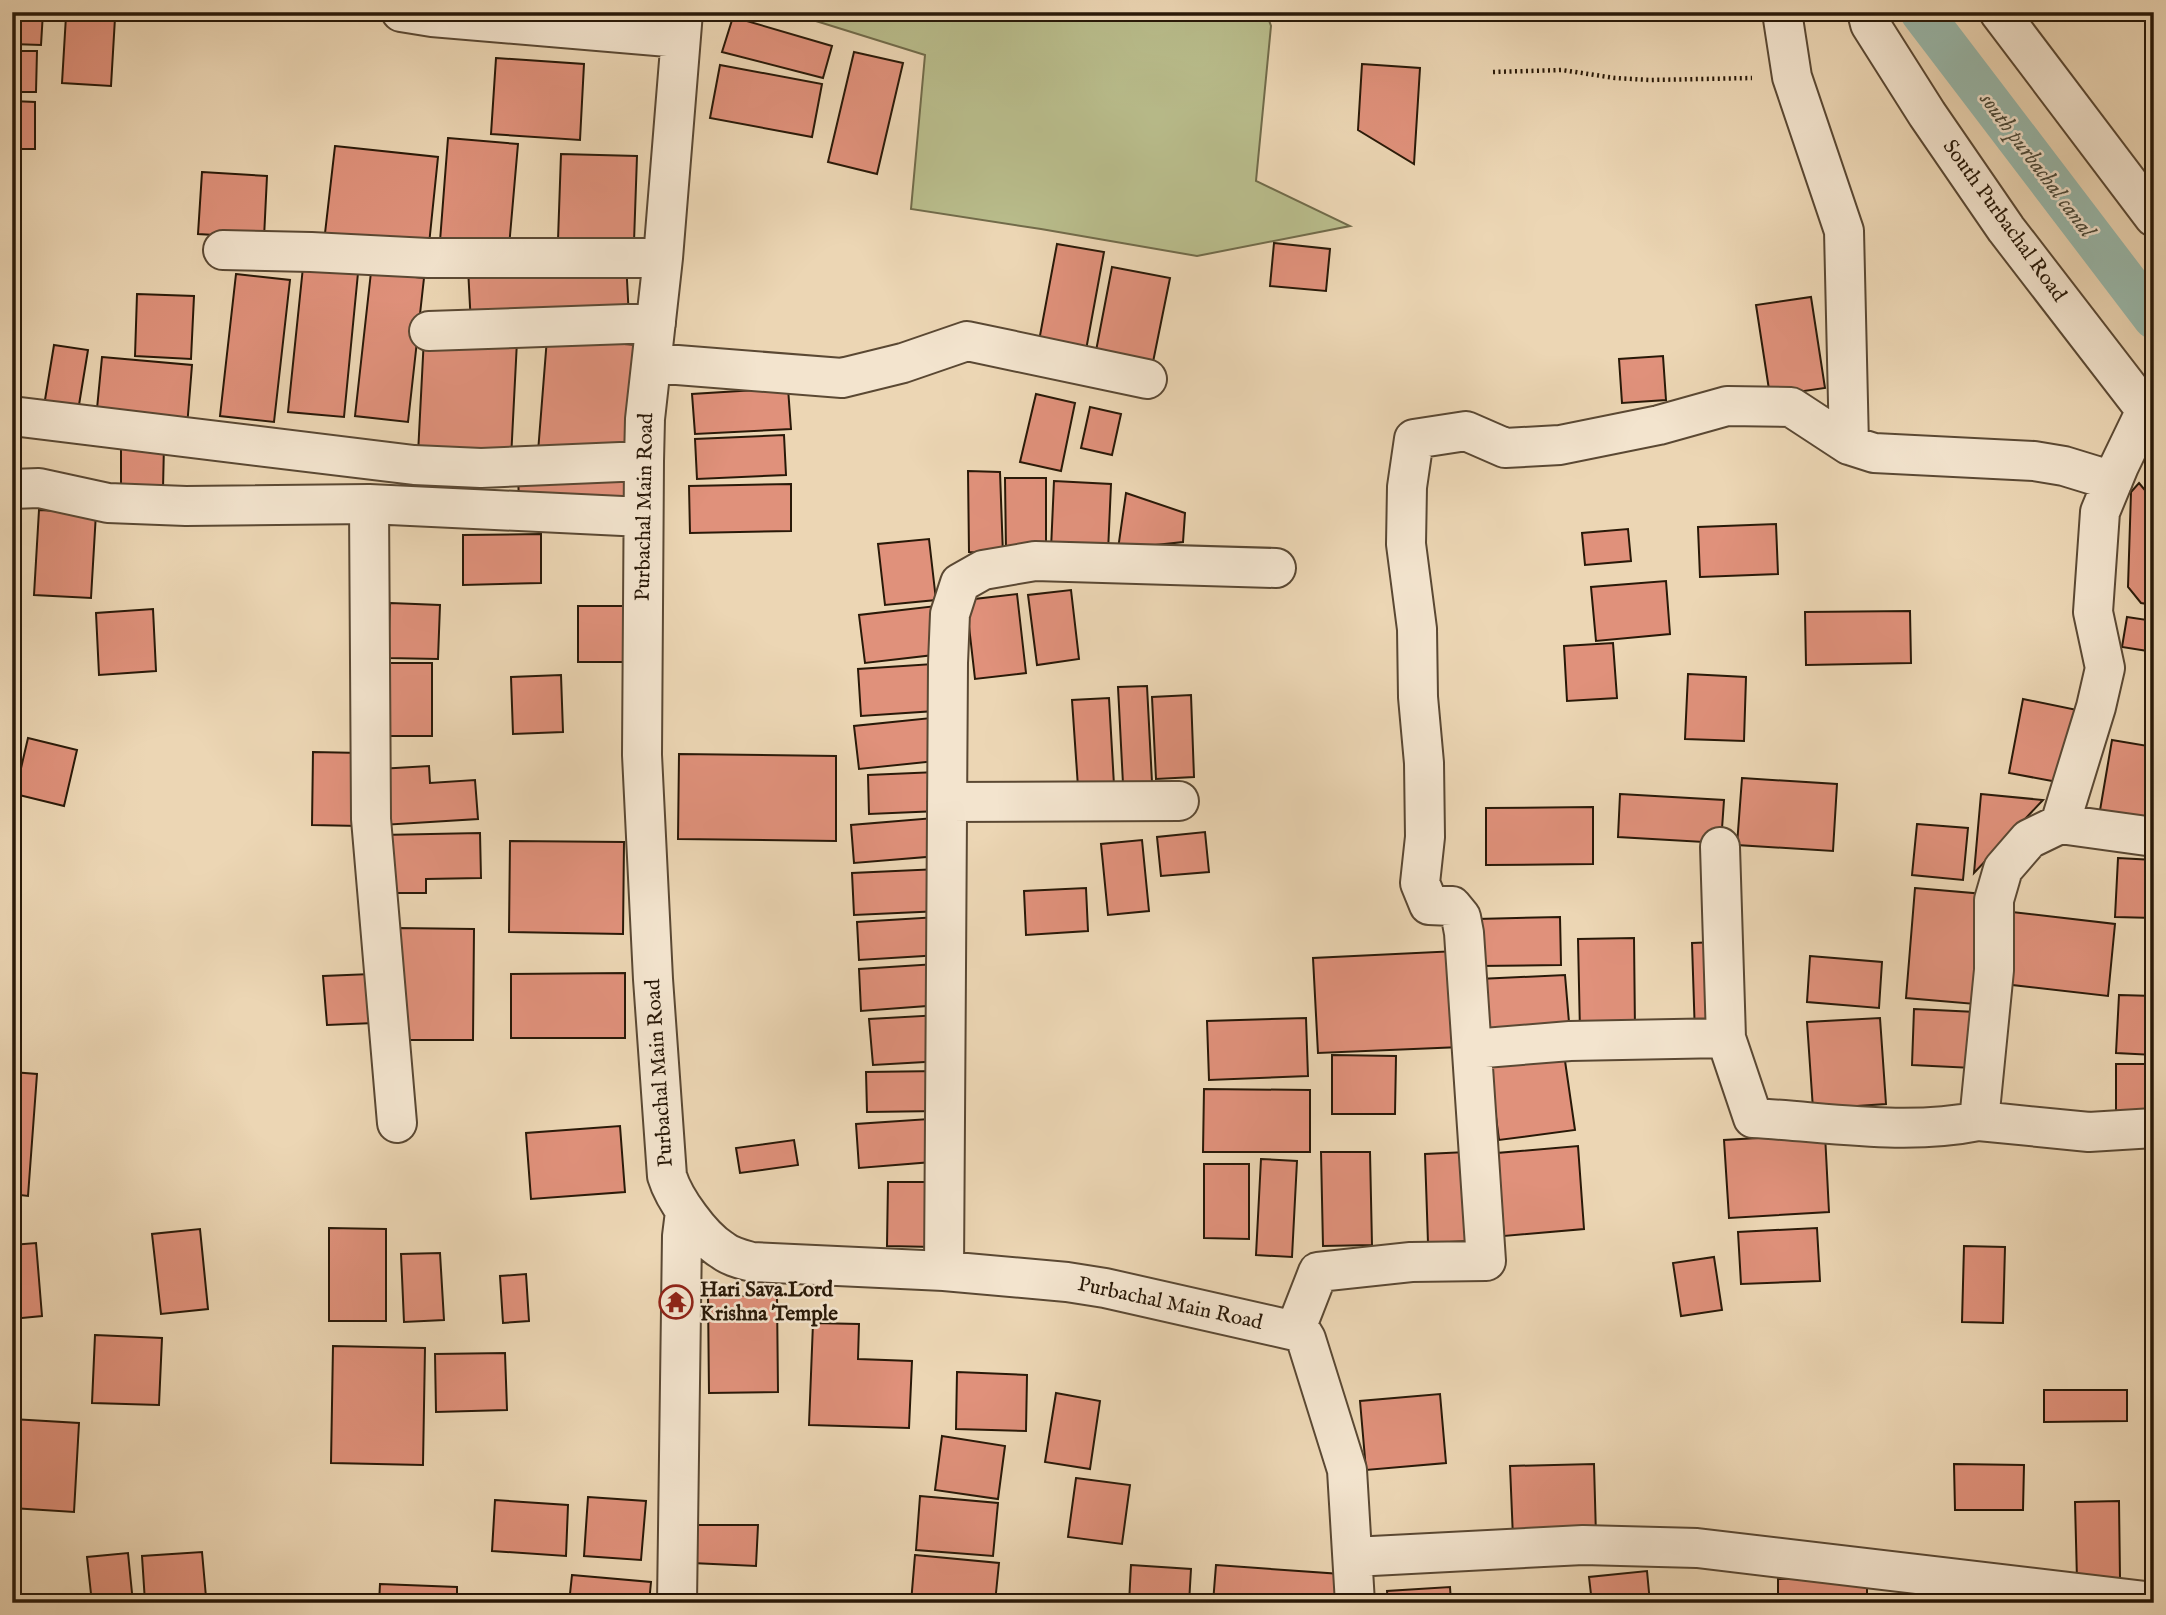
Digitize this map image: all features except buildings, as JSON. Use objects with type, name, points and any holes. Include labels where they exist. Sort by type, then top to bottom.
[{"type":"street","points":[[401,12],[432,18],[682,25]]},
{"type":"street","points":[[1782,12],[1792,77],[1844,231],[1849,445]]},
{"type":"street","name":"South Purbachal Road","points":[[1867,12],[1870,24],[1920,103],[2006,229],[2150,415]]},
{"type":"street","points":[[1999,12],[2154,217]]},
{"type":"street","name":"Purbachal Main Road","points":[[682,25],[663,258],[645,419],[643,517],[642,755],[653,979],[667,1176],[671,1188],[685,1212],[718,1248],[752,1262],[944,1271],[1067,1283],[1105,1288],[1295,1331]]},
{"type":"street","points":[[223,250],[437,258],[663,258]]},
{"type":"street","points":[[429,331],[656,323]]},
{"type":"street","points":[[652,363],[842,378],[903,363],[967,341],[1147,379]]},
{"type":"street","points":[[1354,1603],[1349,1481],[1306,1339],[1303,1334],[1295,1331],[1318,1272],[1411,1262],[1486,1261],[1475,1124],[1468,973],[1461,917],[1452,906],[1429,905],[1420,883],[1424,836],[1424,763],[1417,629],[1406,544],[1407,487],[1414,439],[1466,431],[1505,448],[1560,445],[1660,425],[1727,406],[1791,407],[1849,445],[1874,453],[2035,461],[2064,466],[2113,481]]},
{"type":"street","points":[[2060,824],[2096,707],[2105,668],[2093,612],[2100,512],[2113,481],[2150,415]]},
{"type":"street","points":[[12,416],[414,465],[481,468],[644,461]]},
{"type":"street","points":[[12,489],[39,488],[108,503],[186,506],[369,504],[643,517]]},
{"type":"street","points":[[369,504],[371,819],[397,1124]]},
{"type":"street","points":[[944,1271],[950,614],[960,583],[983,570],[1035,561],[1276,568]]},
{"type":"street","points":[[947,802],[1179,801]]},
{"type":"street","points":[[1979,1121],[1994,970],[1994,900],[2003,869],[2029,839],[2060,824],[2154,837]]},
{"type":"street","points":[[1720,847],[1726,1038],[1753,1118],[1888,1128],[1979,1121],[2089,1132],[2154,1128]]},
{"type":"street","points":[[1472,1049],[1570,1041],[1726,1038]]},
{"type":"street","points":[[677,1603],[682,1236],[685,1212]]},
{"type":"street","points":[[1353,1557],[1583,1545],[1697,1548],[2043,1595],[2154,1602]]},
{"type":"path","points":[[1493,72],[1562,71],[1650,80],[1792,77]]},
{"type":"green space","points":[[787,12],[1266,12],[1271,26],[1256,181],[1350,226],[1197,256],[911,209],[925,55]]},
{"type":"waterway","name":"south purbachal canal","points":[[1921,12],[2154,318]]},
{"type":"place","name":"Hari Sava.Lord Krishna Temple","points":[[676,1302]]}]
